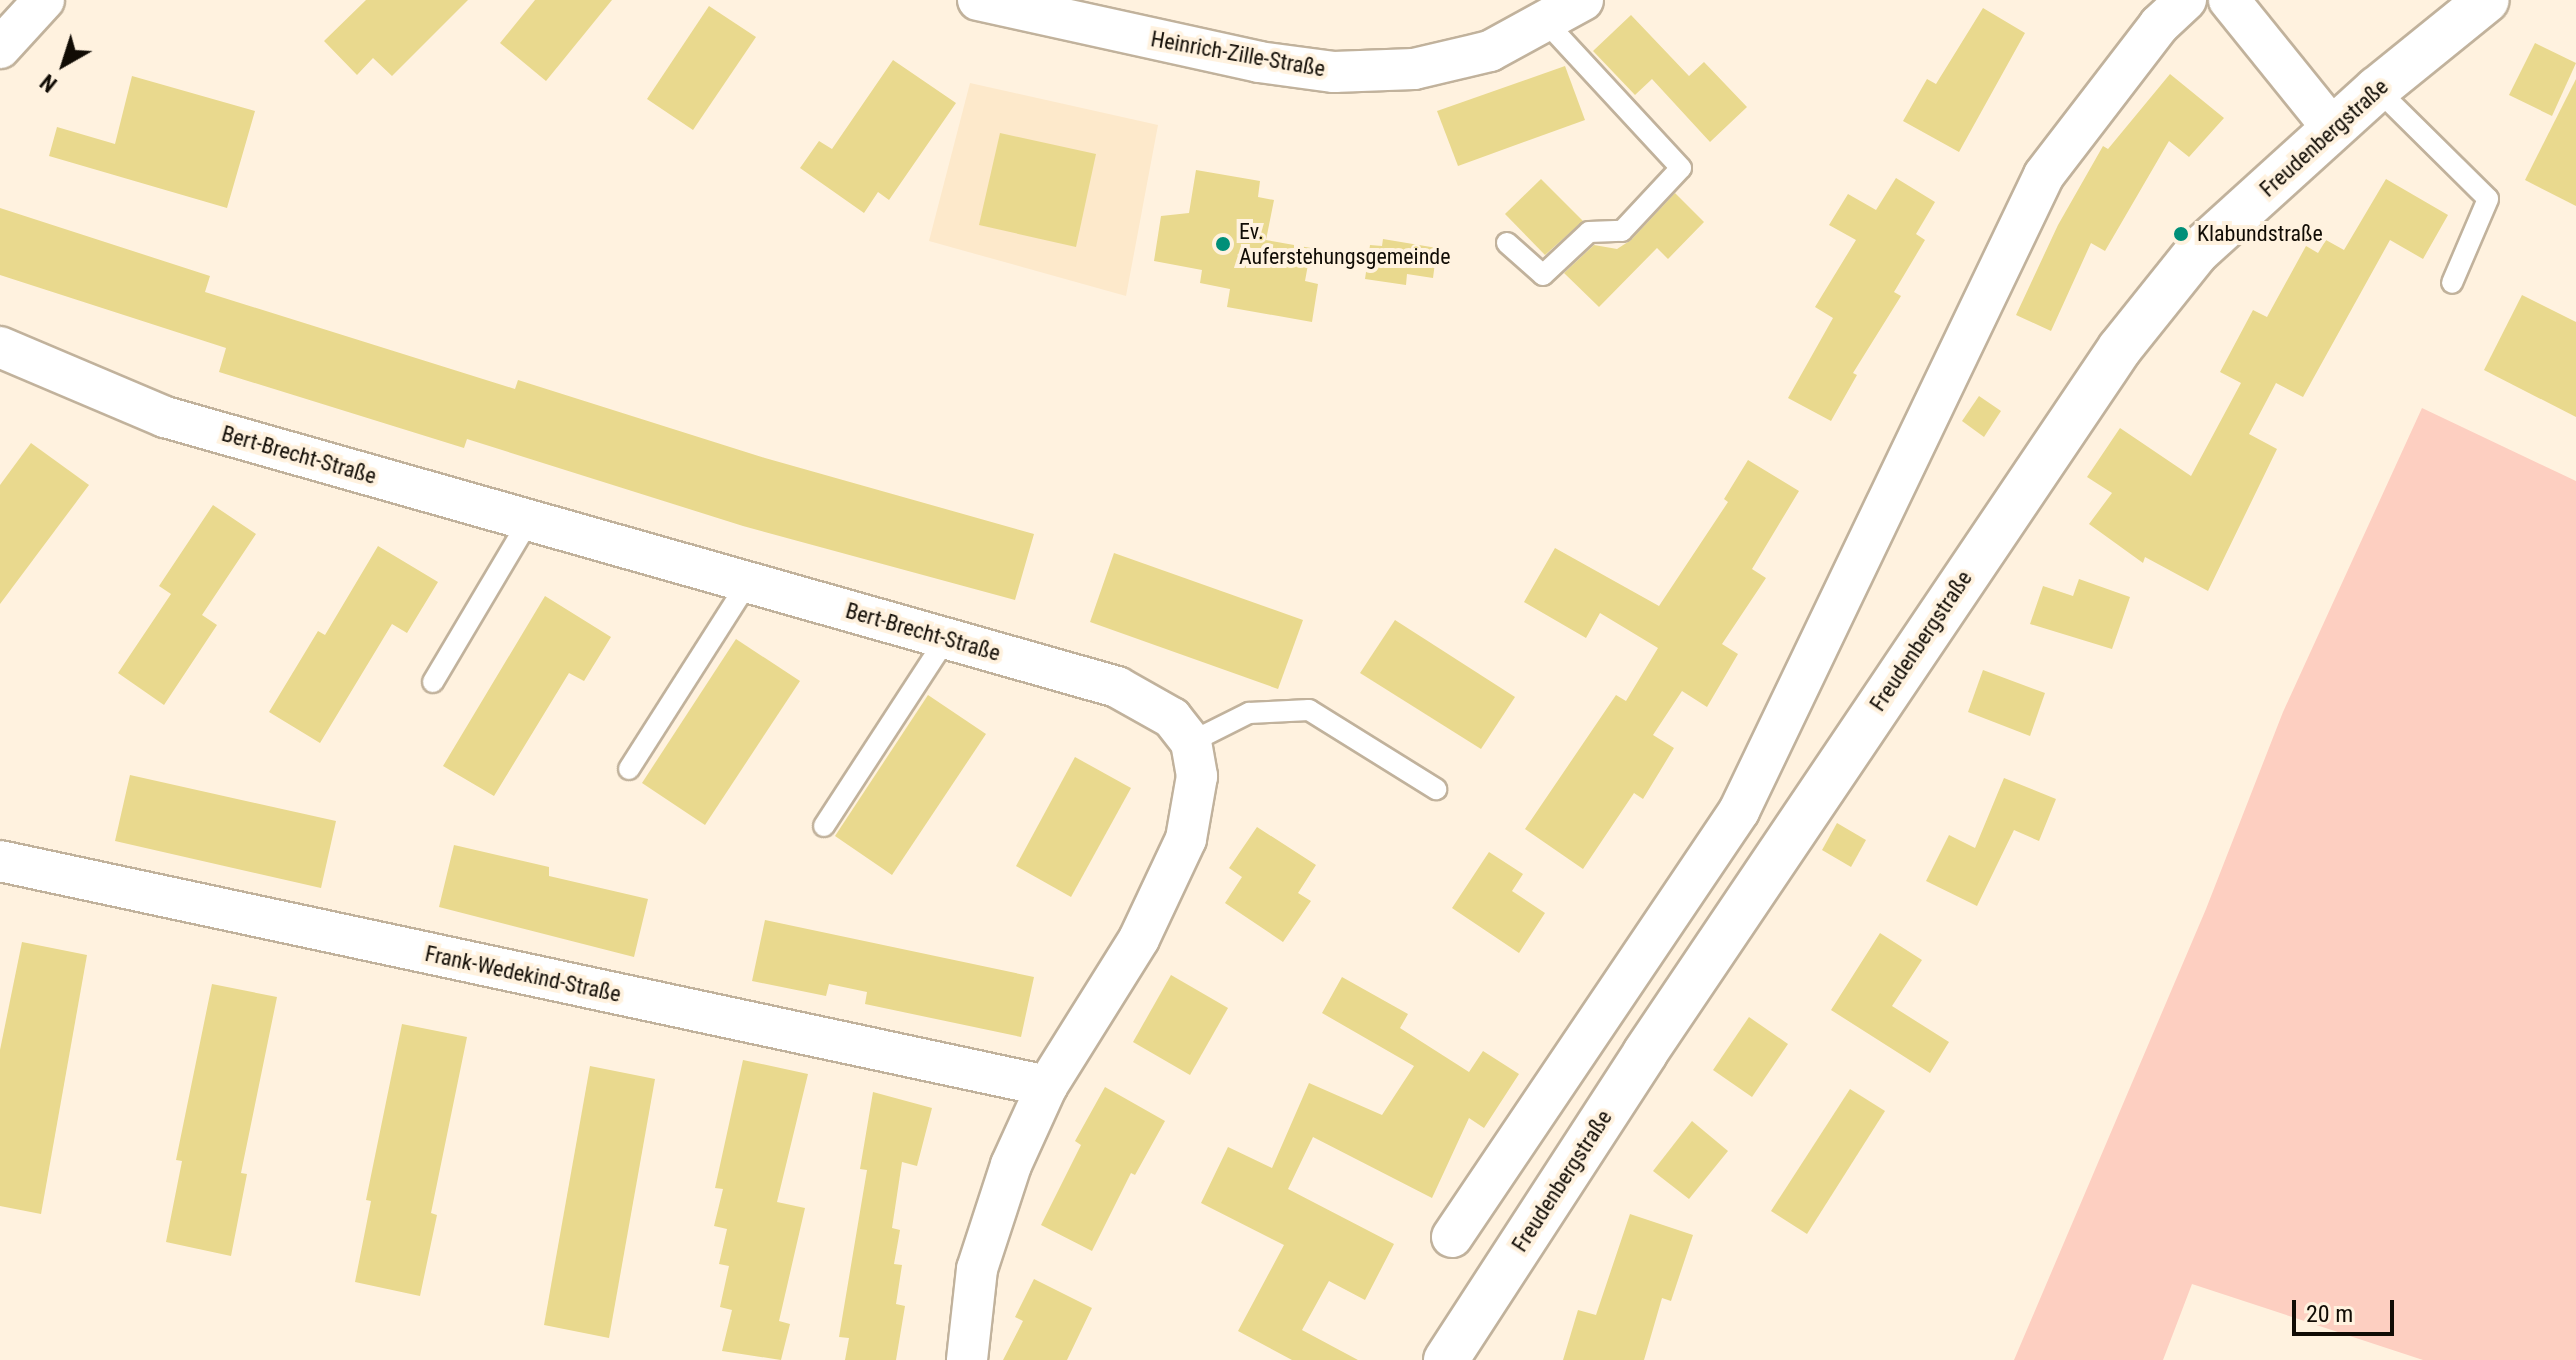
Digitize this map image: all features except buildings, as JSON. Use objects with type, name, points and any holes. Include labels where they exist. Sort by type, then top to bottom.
[{"type":"street","points":[[0,48],[44,0]]},
{"type":"street","name":"Heinrich-Zille-Straße","points":[[978,0],[1259,62],[1334,72],[1414,69],[1490,51],[1583,0]]},
{"type":"street","points":[[1452,1237],[1739,811],[2044,175],[2159,25],[2186,0]]},
{"type":"street","points":[[2229,0],[2333,129]]},
{"type":"street","name":"Freudenbergstraße","points":[[1446,1360],[2096,380],[2197,252],[2377,89],[2487,0]]},
{"type":"street","name":"Bert-Brecht-Straße","points":[[0,347],[165,417],[1147,699],[1172,718],[1191,742]]},
{"type":"street","points":[[967,1360],[977,1269],[1011,1165],[1047,1086],[1139,939],[1186,839],[1197,776],[1191,742]]},
{"type":"street","name":"Frank-Wedekind-Straße","points":[[0,861],[1047,1086]]},
{"type":"lane","points":[[1507,243],[1543,275],[1589,232],[1622,231],[1681,168],[1546,22]]},
{"type":"lane","points":[[2377,89],[2488,199],[2452,283]]},
{"type":"lane","points":[[433,682],[529,520]]},
{"type":"lane","points":[[629,769],[748,582]]},
{"type":"lane","points":[[824,826],[946,639]]},
{"type":"lane","points":[[1191,742],[1249,713],[1309,710],[1436,789]]},
{"type":"shaded area","points":[[970,83],[1158,125],[1126,296],[929,241]]},
{"type":"shaded area","points":[[2422,408],[2576,481],[2576,1360],[2423,1360],[2192,1284],[2163,1360],[2014,1360],[2206,909],[2283,712]]},
{"type":"place","name":"Klabundstraße","points":[[2181,234]]},
{"type":"place","name":"Ev. Auferstehungsgemeinde","points":[[1223,244]]}]
